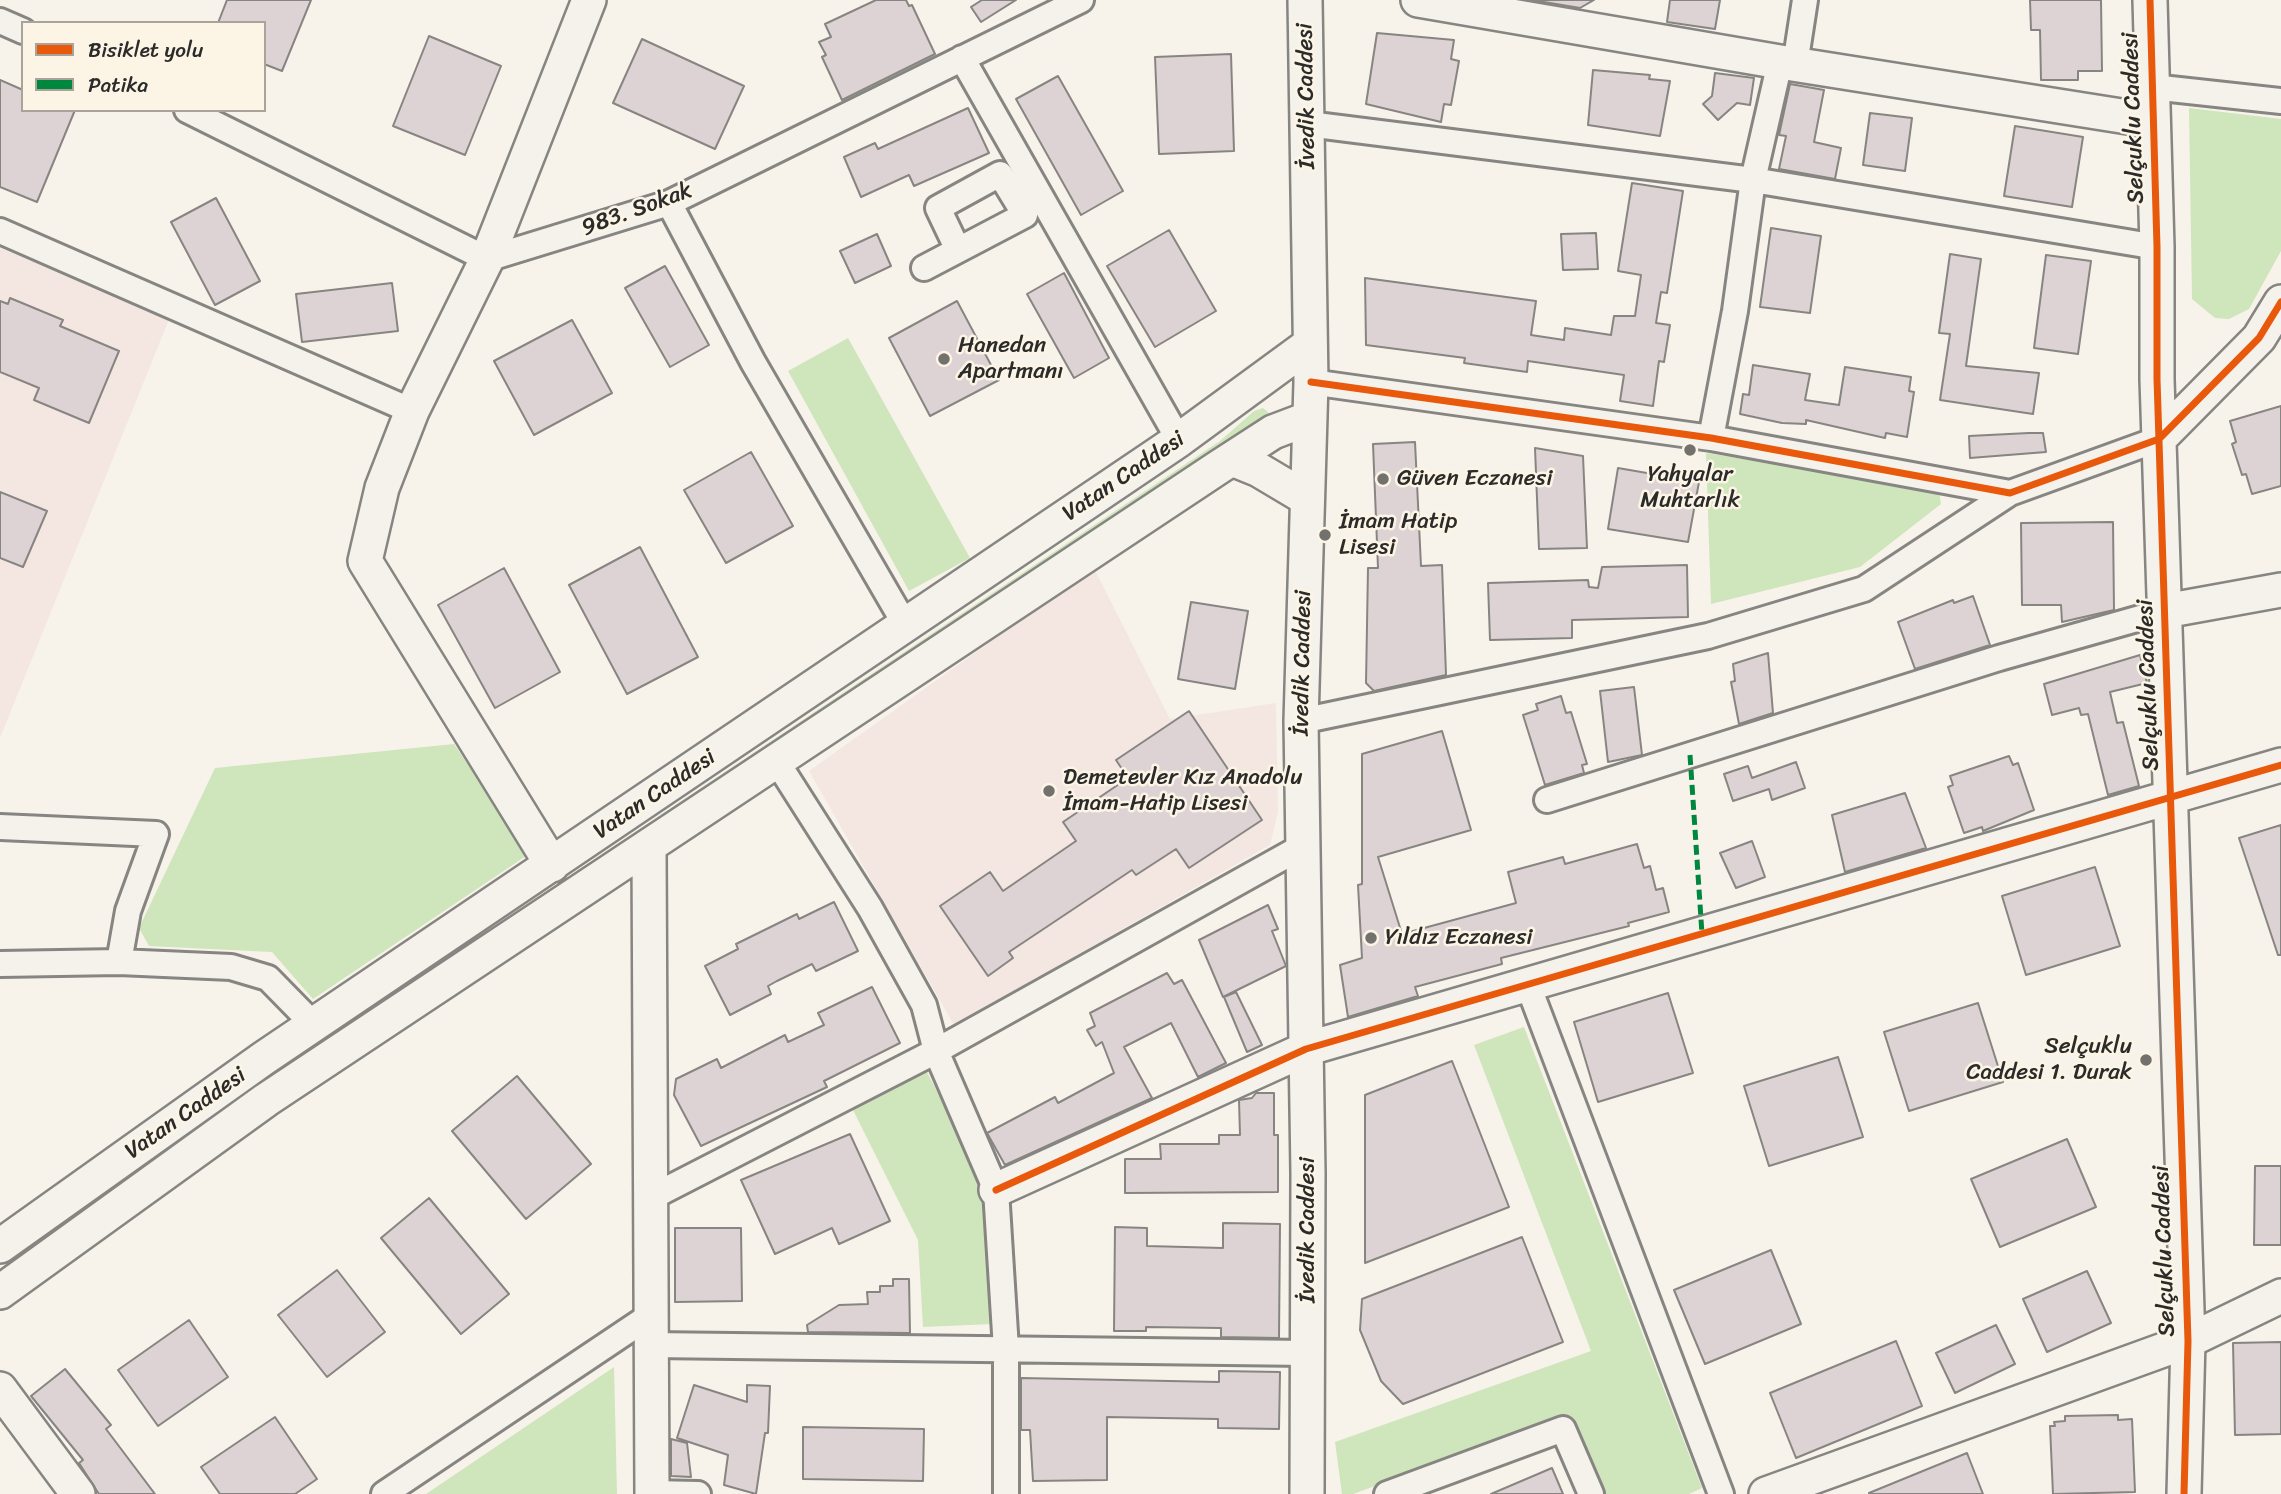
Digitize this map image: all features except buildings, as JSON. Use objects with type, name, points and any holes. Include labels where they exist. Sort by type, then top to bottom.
[{"type":"street","points":[[552,865],[365,561],[383,488],[412,411],[487,258],[589,0]]},
{"type":"street","name":"983. Sokak","points":[[487,258],[669,203],[1081,0]]},
{"type":"street","name":"İvedik Caddesi","points":[[1305,0],[1311,382],[1301,722],[1305,845],[1307,1494]]},
{"type":"street","points":[[1418,0],[1787,63],[2153,121]]},
{"type":"street","points":[[1711,438],[1735,311],[1753,180],[1805,0]]},
{"type":"street","name":"Selçuklu Caddesi","points":[[2150,0],[2159,439],[2188,1341],[2184,1494]]},
{"type":"street","points":[[0,21],[21,30]]},
{"type":"street","points":[[962,58],[1179,440]]},
{"type":"street","points":[[2152,87],[2281,101]]},
{"type":"street","points":[[191,112],[487,258]]},
{"type":"street","points":[[1308,124],[1753,180],[2157,247]]},
{"type":"street","points":[[669,203],[753,362],[906,626]]},
{"type":"street","points":[[0,231],[412,411]]},
{"type":"street","points":[[924,268],[958,250]]},
{"type":"street","points":[[1301,722],[1708,636],[1864,589],[2010,493],[2159,439],[2278,317]]},
{"type":"street","name":"Vatan Caddesi","points":[[0,1246],[253,1066],[1179,440],[1310,344]]},
{"type":"street","points":[[1311,382],[1711,438],[2010,493]]},
{"type":"street","name":"Vatan Caddesi","points":[[0,1292],[266,1100],[1273,432],[1310,418]]},
{"type":"street","points":[[1232,459],[1259,470],[1306,498]]},
{"type":"street","points":[[1547,800],[1998,658],[2165,611],[2281,590]]},
{"type":"street","points":[[777,762],[870,908],[917,993],[936,1051],[996,1190],[1006,1349],[1006,1494]]},
{"type":"street","points":[[996,1190],[1306,1049],[2172,799],[2281,765]]},
{"type":"street","points":[[0,827],[156,834],[128,911],[119,962]]},
{"type":"street","points":[[650,1198],[936,1051],[1305,845]]},
{"type":"street","points":[[649,847],[652,1494],[698,1494]]},
{"type":"street","points":[[0,964],[119,962],[231,967],[268,978],[315,1026]]},
{"type":"street","points":[[1528,985],[1721,1494]]},
{"type":"street","points":[[1766,1494],[2188,1341],[2281,1296]]},
{"type":"street","points":[[384,1494],[651,1330],[1006,1349],[1308,1353]]},
{"type":"street","points":[[0,1389],[78,1494]]},
{"type":"street","points":[[1387,1494],[1563,1429],[1591,1494]]},
{"type":"shaded area","points":[[0,248],[170,317],[0,738]]},
{"type":"shaded area","name":"Demetevler Kız Anadolu İmam-Hatip Lisesi","points":[[1094,568],[1170,719],[1276,703],[1278,812],[1270,845],[954,1025],[809,771]]},
{"type":"green space","points":[[2189,108],[2281,119],[2281,251],[2249,309],[2229,319],[2215,318],[2192,299]]},
{"type":"green space","points":[[848,338],[970,558],[909,591],[788,371]]},
{"type":"green space","points":[[1263,408],[1269,413],[1268,418],[0,1272],[306,1052],[1220,441],[1254,411]]},
{"type":"green space","points":[[1706,453],[1939,490],[1941,504],[1860,567],[1711,604]]},
{"type":"green space","points":[[454,744],[529,854],[313,999],[272,952],[149,946],[139,928],[215,768]]},
{"type":"green space","points":[[1524,1027],[1702,1488],[1689,1494],[1602,1494],[1564,1417],[1353,1494],[1342,1494],[1335,1442],[1591,1351],[1474,1045]]},
{"type":"green space","points":[[926,1070],[980,1177],[990,1212],[992,1324],[923,1327],[918,1240],[853,1110]]},
{"type":"green space","points":[[614,1367],[617,1494],[426,1494]]},
{"type":"marked path","points":[[1690,755],[1702,934]]},
{"type":"cycle path","points":[[2150,0],[2157,247],[2157,379],[2188,1341],[2184,1494]]},
{"type":"cycle path","points":[[1311,382],[1711,438],[2010,493],[2159,439],[2259,338],[2281,302]]},
{"type":"cycle path","points":[[996,1190],[1306,1049],[2281,765]]},
{"type":"place","name":"Hanedan Apartmanı","points":[[944,359]]},
{"type":"place","name":"Yahyalar Muhtarlık","points":[[1690,450]]},
{"type":"place","name":"Güven Eczanesi","points":[[1383,479]]},
{"type":"place","name":"İmam Hatip Lisesi","points":[[1325,535]]},
{"type":"place","name":"Demetevler Kız Anadolu İmam-Hatip Lisesi","points":[[1049,791]]},
{"type":"place","name":"Yıldız Eczanesi","points":[[1371,938]]},
{"type":"place","name":"Selçuklu Caddesi 1. Durak","points":[[2146,1060]]}]
